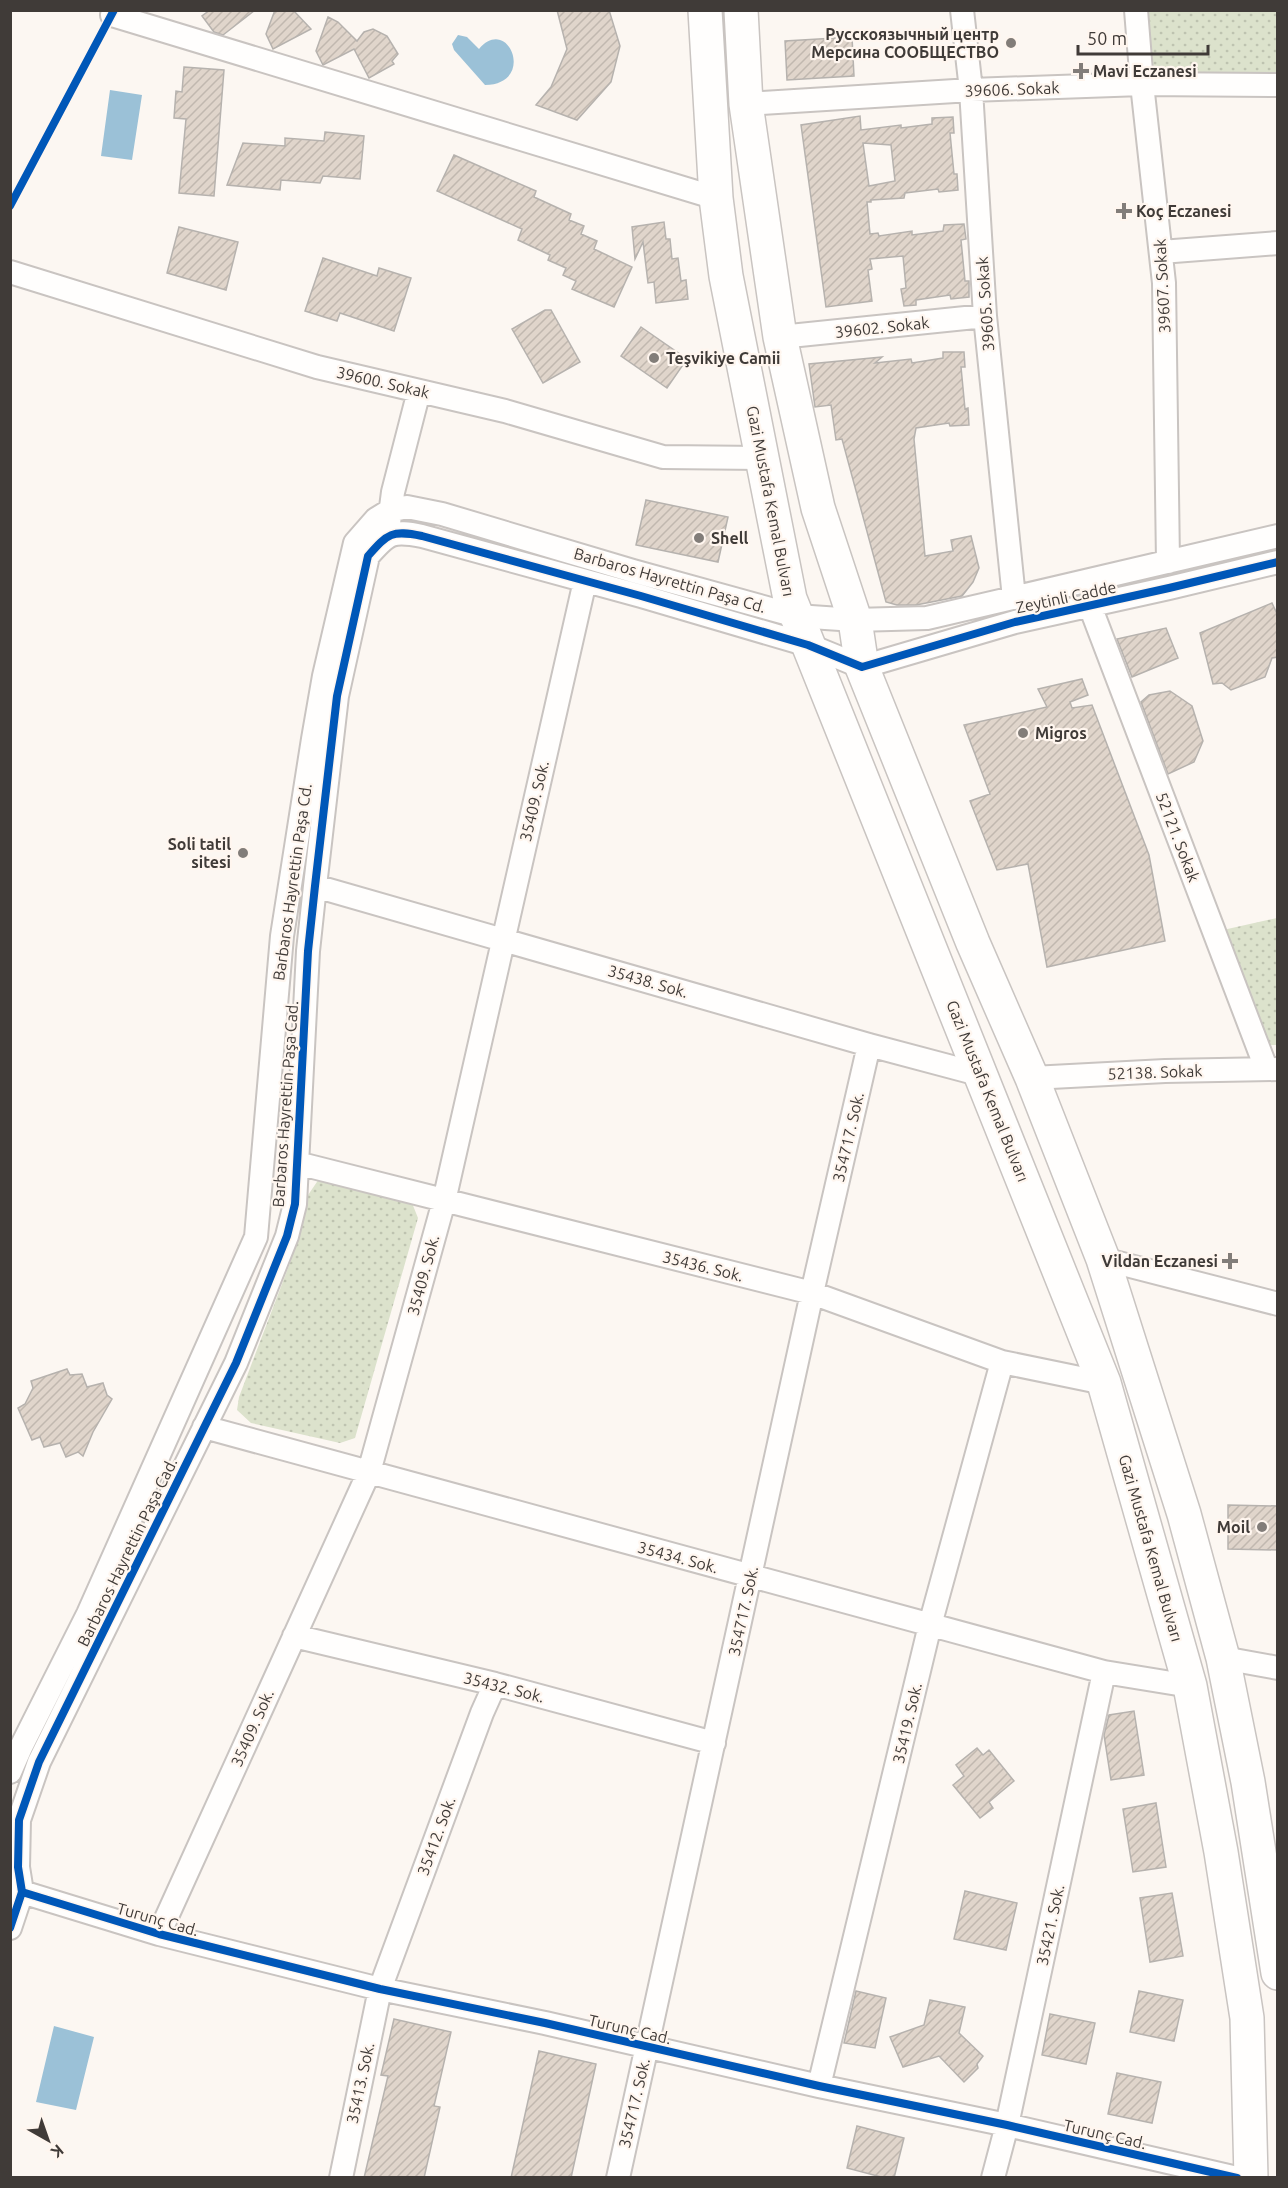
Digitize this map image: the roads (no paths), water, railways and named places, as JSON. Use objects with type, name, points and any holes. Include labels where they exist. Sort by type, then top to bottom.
[{"type":"highway","name":"Gazi Mustafa Kemal Bulvarı","points":[[705,10],[717,198],[726,276],[790,599],[1104,1383],[1190,1686],[1221,1852],[1246,2018],[1251,2178]]},
{"type":"highway","points":[[741,10],[746,104],[780,337],[818,508],[855,620],[862,667],[973,943],[1032,1078],[1103,1259],[1184,1514],[1223,1658],[1248,1782],[1278,1973]]},
{"type":"street","name":"39605. Sokak","points":[[962,10],[971,90],[985,316],[1014,597]]},
{"type":"street","name":"39607. Sokak","points":[[1136,10],[1164,283],[1168,562]]},
{"type":"street","points":[[112,15],[717,198]]},
{"type":"street","name":"39606. Sokak","points":[[746,104],[971,90],[1142,84],[1278,85]]},
{"type":"street","points":[[1161,252],[1278,243]]},
{"type":"street","name":"39600. Sokak","points":[[10,272],[317,367],[505,411],[663,457],[762,458]]},
{"type":"street","name":"39602. Sokak","points":[[780,337],[985,316]]},
{"type":"street","points":[[419,391],[389,511],[389,535],[405,533],[422,536],[585,581],[808,645],[862,667]]},
{"type":"street","name":"Barbaros Hayrettin Paşa Cd.","points":[[10,1772],[88,1614],[256,1237],[282,936],[324,676],[355,543],[376,519],[389,511],[406,507],[442,514],[633,571],[796,616],[855,620]]},
{"type":"street","name":"Barbaros Hayrettin Paşa Cad.","points":[[14,1863],[19,1820],[39,1762],[236,1363],[287,1236],[295,1204],[308,951],[337,696],[368,556],[389,535]]},
{"type":"street","name":"Zeytinli Cadde","points":[[855,620],[927,618],[1278,536]]},
{"type":"street","name":"Zeytinli Cadde","points":[[862,667],[1015,622],[1277,563]]},
{"type":"street","name":"35409. Sok.","points":[[159,1934],[369,1472],[444,1201],[585,581]]},
{"type":"street","name":"52121. Sokak","points":[[1090,606],[1272,1069]]},
{"type":"street","name":"35438. Sok.","points":[[315,886],[869,1045],[982,1075]]},
{"type":"street","name":"354717. Sok.","points":[[618,2178],[812,1293],[869,1045]]},
{"type":"street","name":"52138. Sokak","points":[[1032,1078],[1272,1069]]},
{"type":"street","name":"35436. Sok.","points":[[297,1163],[812,1293],[1002,1362],[1104,1383]]},
{"type":"street","points":[[1103,1259],[1278,1304]]},
{"type":"street","name":"35419. Sok.","points":[[819,2086],[930,1625],[1002,1362]]},
{"type":"street","name":"35434. Sok.","points":[[204,1427],[1104,1672],[1190,1686]]},
{"type":"street","name":"35432. Sok.","points":[[294,1636],[495,1684],[714,1743]]},
{"type":"street","points":[[1223,1658],[1278,1668]]},
{"type":"street","name":"35421. Sok.","points":[[993,2178],[1007,2126],[1104,1672]]},
{"type":"street","name":"35412. Sok.","points":[[380,1989],[482,1713],[495,1684]]},
{"type":"street","points":[[12,1921],[22,1892],[14,1863]]},
{"type":"street","name":"Turunç Cad.","points":[[22,1892],[159,1934],[380,1989],[545,2023],[1236,2178]]},
{"type":"street","name":"35413. Sok.","points":[[341,2178],[380,1989]]},
{"type":"water","points":[[458,35],[467,37],[479,49],[490,40],[499,40],[507,45],[514,64],[510,74],[501,82],[485,85],[454,50],[452,44]]},
{"type":"water","points":[[110,90],[142,95],[132,160],[101,156]]},
{"type":"water","points":[[54,2026],[94,2037],[76,2110],[36,2102]]},
{"type":"place","name":"Русскоязычный центр Мерсина СООБЩЕСТВО","points":[[1011,43]]},
{"type":"place","name":"Mavi Eczanesi","points":[[1081,71]]},
{"type":"place","name":"Koç Eczanesi","points":[[1124,211]]},
{"type":"place","name":"Teşvikiye Camii","points":[[654,358]]},
{"type":"place","name":"Shell","points":[[699,538]]},
{"type":"place","name":"Migros","points":[[1023,733]]},
{"type":"place","name":"Soli tatil sitesi","points":[[243,853]]},
{"type":"place","name":"Vildan Eczanesi","points":[[1230,1261]]},
{"type":"place","name":"Moil","points":[[1262,1527]]}]
